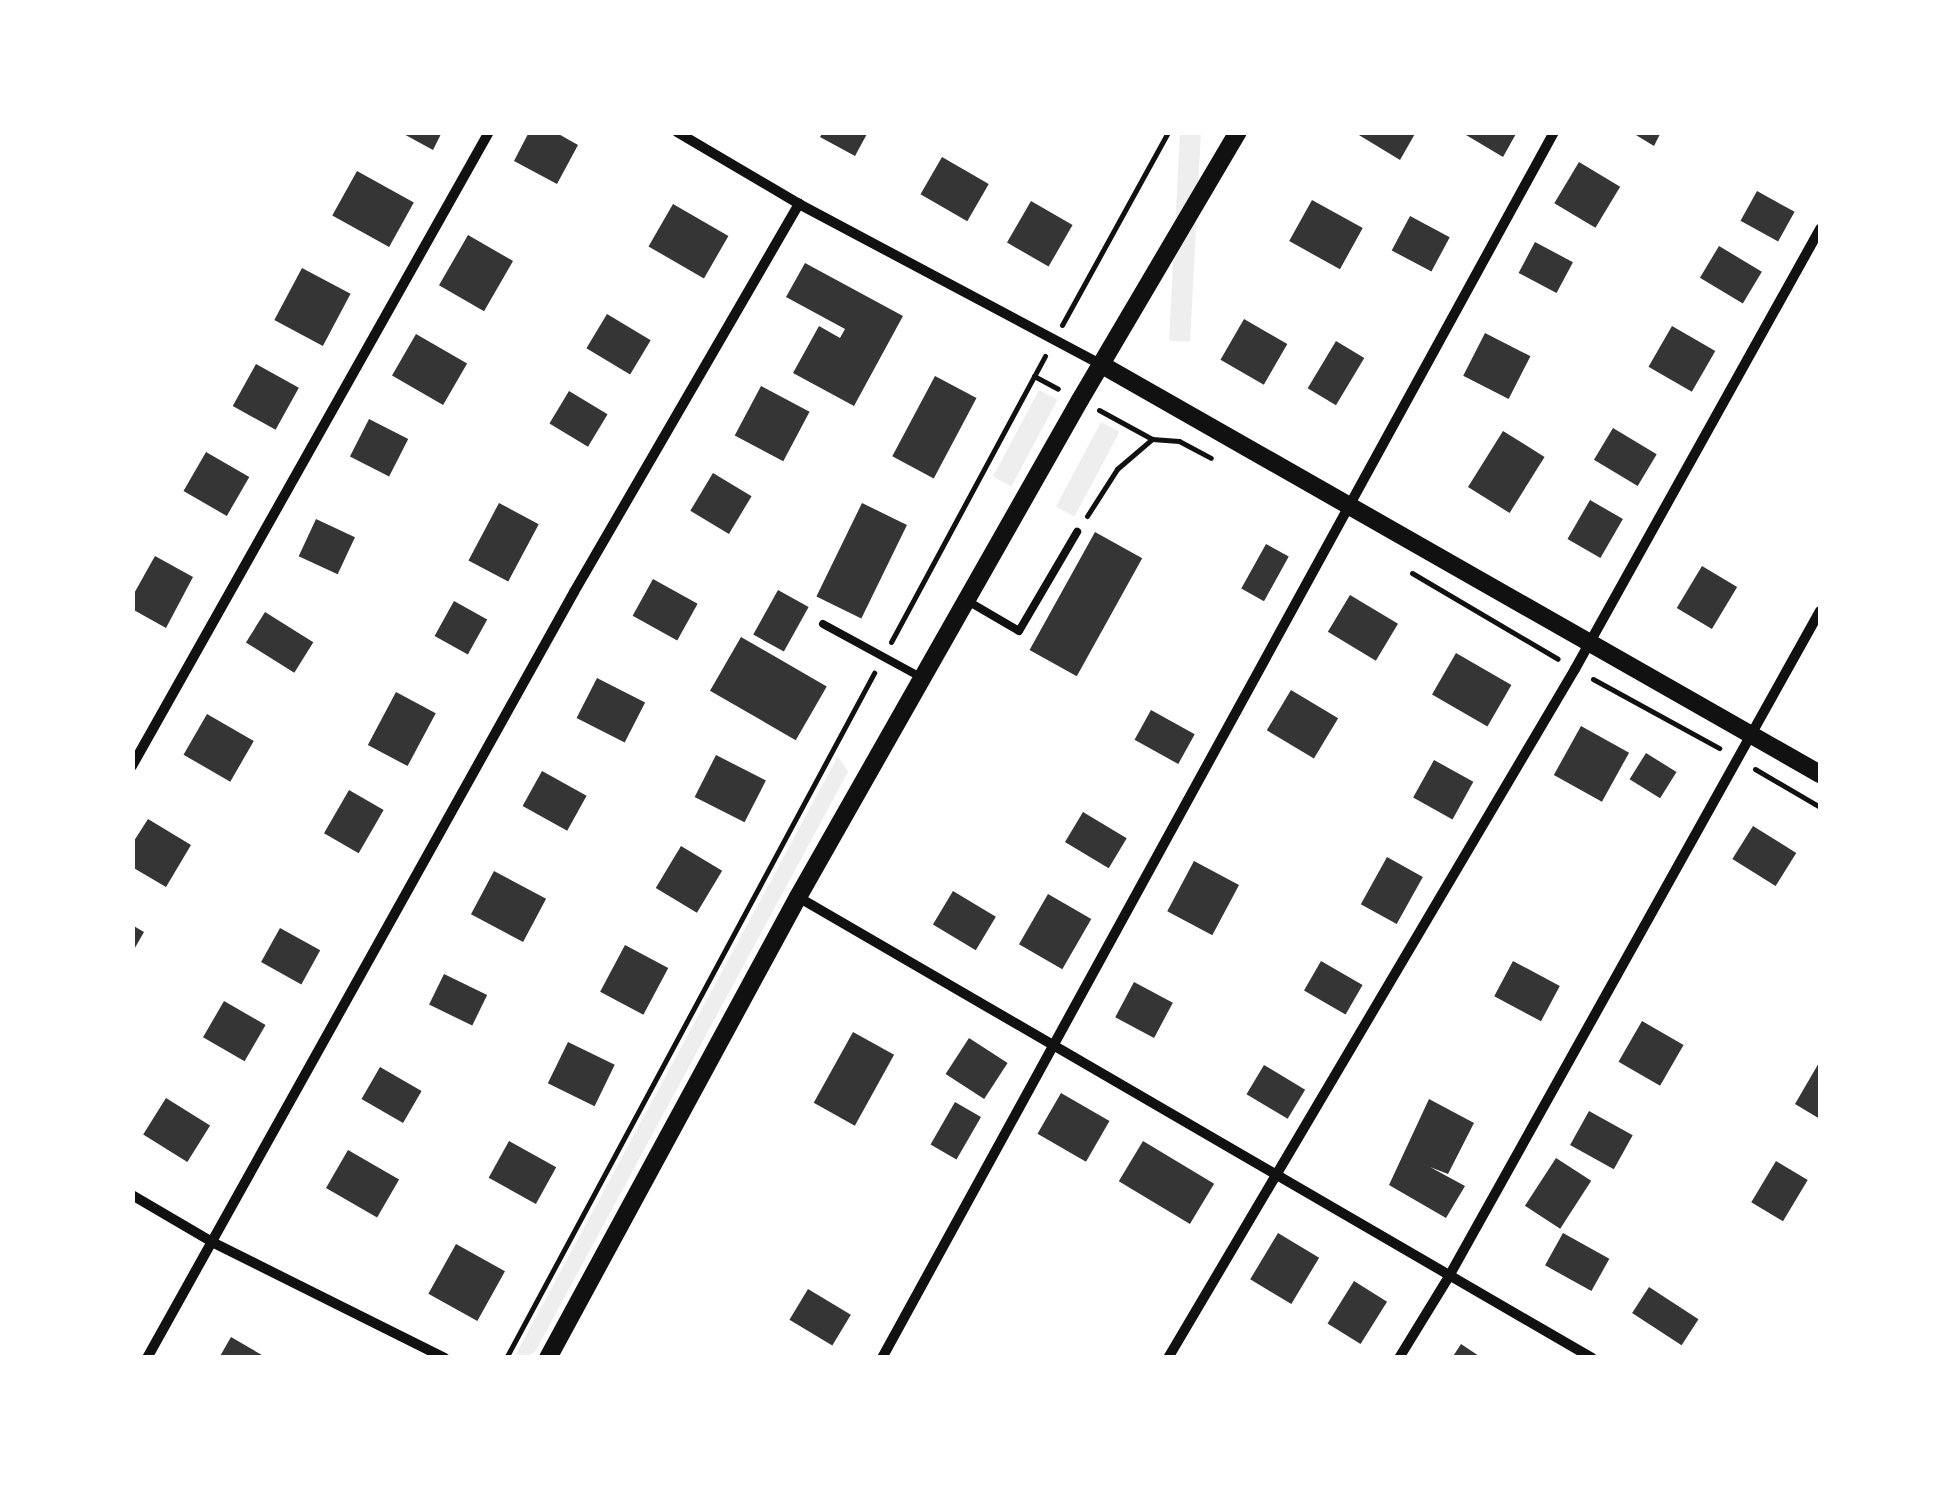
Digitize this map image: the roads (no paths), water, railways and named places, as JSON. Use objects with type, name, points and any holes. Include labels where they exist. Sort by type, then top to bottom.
[{"type":"street","points":[[132,766],[489,132]]},
{"type":"street","points":[[677,132],[799,204],[1102,365],[1820,774]]},
{"type":"street","points":[[548,1358],[798,898],[1080,400],[1238,132]]},
{"type":"street","points":[[882,1358],[1554,132]]},
{"type":"street","points":[[147,1358],[555,626],[799,204]]},
{"type":"street","points":[[1168,1358],[1589,644],[1820,229]]},
{"type":"street","points":[[1398,1358],[1448,1278],[1820,610]]},
{"type":"street","points":[[798,898],[1592,1358]]},
{"type":"street","points":[[132,1195],[212,1242],[445,1358]]},
{"type":"lane","points":[[966,600],[1019,631],[1076,532]]},
{"type":"lane","points":[[822,624],[922,678]]}]
